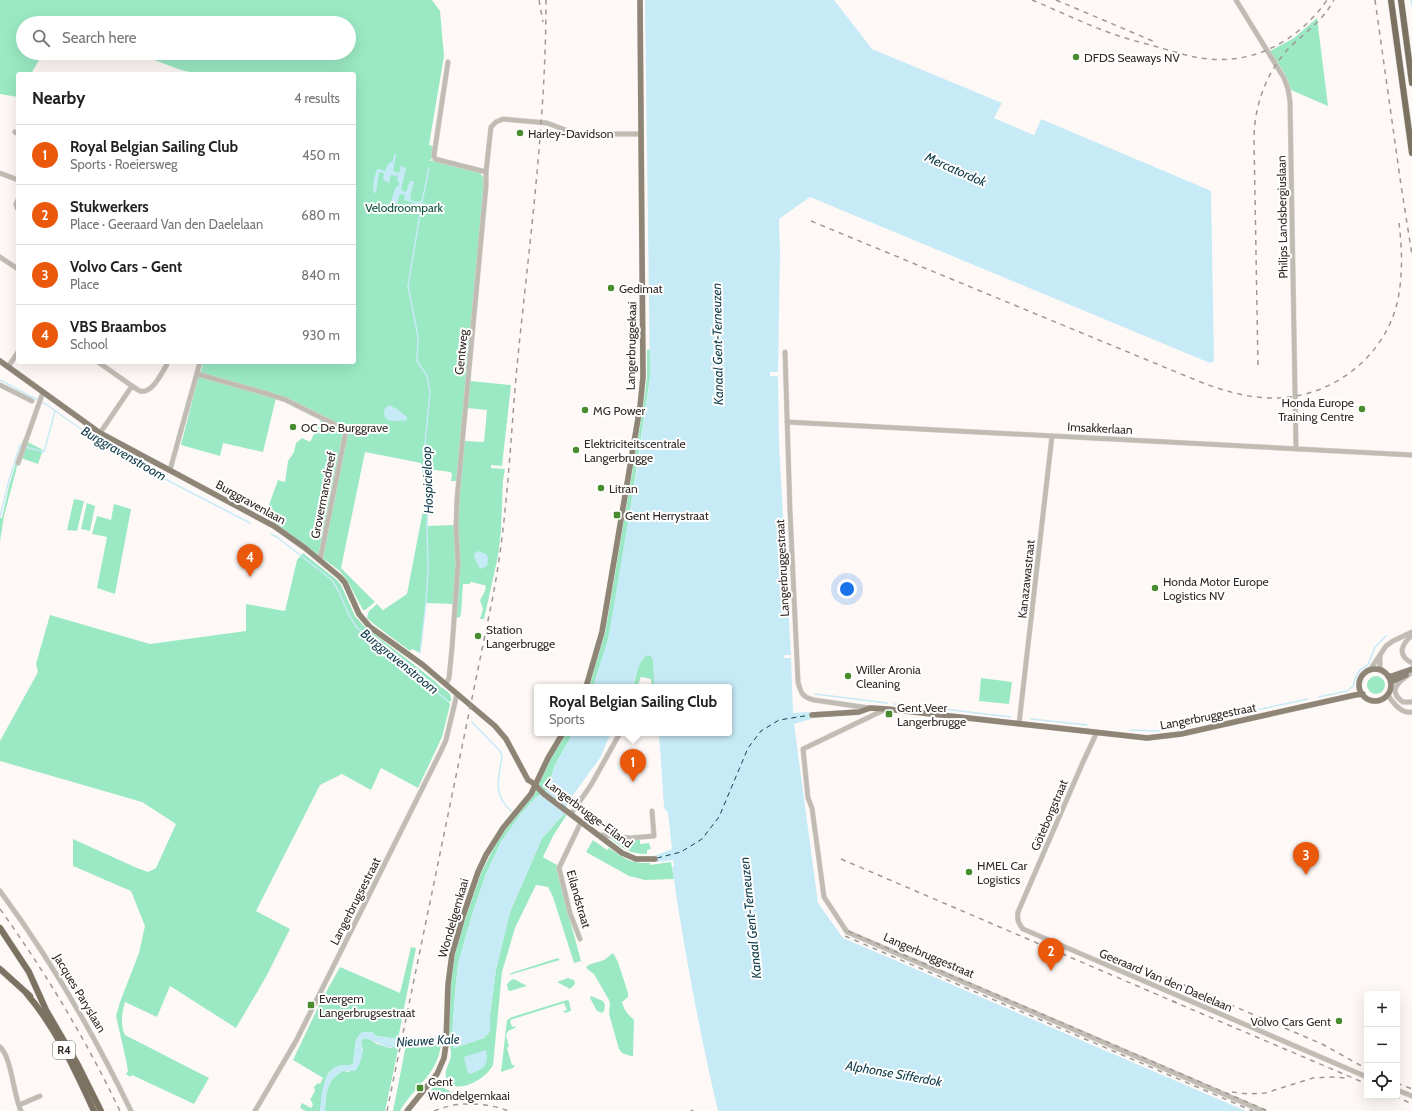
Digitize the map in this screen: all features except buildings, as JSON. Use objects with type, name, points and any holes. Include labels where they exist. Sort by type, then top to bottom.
[{"type":"highway","points":[[1391,0],[1412,153]]},
{"type":"highway","points":[[1401,0],[1412,83]]},
{"type":"highway","points":[[1404,0],[1412,55]]},
{"type":"highway","name":"R4","points":[[0,928],[26,967],[46,1010],[78,1065],[101,1111]]},
{"type":"highway","name":"R4","points":[[0,969],[46,1010]]},
{"type":"highway","name":"R4","points":[[27,994],[39,1008],[51,1027],[73,1067],[94,1111]]},
{"type":"main road","name":"Langerbruggekaai","points":[[587,684],[602,632],[640,407],[643,377],[640,0]]},
{"type":"main road","name":"Burggravenlaan","points":[[0,361],[100,433],[274,526],[320,560],[340,577],[345,583],[359,614],[370,626],[423,665],[457,694]]},
{"type":"main road","points":[[1370,670],[1377,669],[1383,671],[1388,676],[1391,682],[1391,689],[1388,695]]},
{"type":"main road","name":"Langerbruggestraat","points":[[1341,698],[1354,691],[1360,685],[1362,676],[1370,670]]},
{"type":"main road","points":[[1388,676],[1412,672]]},
{"type":"main road","points":[[1391,682],[1412,672]]},
{"type":"main road","points":[[1360,685],[1363,694]]},
{"type":"main road","name":"Langerbrugge-Eiland","points":[[457,694],[502,733],[528,780],[544,794],[628,856],[636,859],[655,858]]},
{"type":"main road","name":"Langerbruggestraat","points":[[870,708],[1147,738],[1170,737],[1363,694],[1367,699],[1377,701],[1388,695]]},
{"type":"main road","points":[[812,715],[859,712],[870,708]]},
{"type":"main road","points":[[535,785],[548,758],[561,736]]},
{"type":"main road","name":"Wondelgemkaai","points":[[407,1111],[440,1069],[444,1058],[446,1044],[446,1002],[450,969],[456,936],[470,892],[478,872],[495,840],[530,794],[535,785]]},
{"type":"street","name":"Philips Landsbergiuslaan","points":[[1236,0],[1284,78],[1290,101],[1296,449]]},
{"type":"street","points":[[448,62],[434,154],[435,159],[486,172]]},
{"type":"street","name":"Gentweg","points":[[446,684],[449,678],[452,648],[458,564],[456,498],[477,291],[491,127],[496,122],[503,119],[547,123],[571,132],[583,134],[641,134]]},
{"type":"street","points":[[0,173],[16,179]]},
{"type":"street","points":[[0,257],[16,268]]},
{"type":"street","name":"Langerbruggestraat","points":[[785,352],[791,542],[798,682],[800,692],[806,698],[814,700],[870,708]]},
{"type":"street","points":[[8,367],[16,355]]},
{"type":"street","points":[[101,364],[140,391],[146,391],[151,388],[167,364]]},
{"type":"street","points":[[170,470],[200,364]]},
{"type":"street","name":"Grovermansdreef","points":[[197,374],[286,400],[346,431],[320,560]]},
{"type":"street","points":[[0,385],[32,401]]},
{"type":"street","points":[[100,433],[132,386]]},
{"type":"street","points":[[18,463],[43,392]]},
{"type":"street","name":"Imsakkerlaan","points":[[787,422],[1412,455]]},
{"type":"street","name":"Kanazawastraat","points":[[1019,724],[1052,436]]},
{"type":"street","points":[[1370,670],[1383,650],[1389,644],[1400,637],[1412,633]]},
{"type":"street","points":[[1412,633],[1402,648],[1403,655],[1412,663]]},
{"type":"street","points":[[1380,656],[1380,668],[1383,671]]},
{"type":"street","points":[[1412,672],[1398,683],[1395,691],[1396,696],[1403,702],[1412,702]]},
{"type":"street","name":"Langerbrugsestraat","points":[[255,1111],[296,1041],[442,749],[446,740],[457,694]]},
{"type":"street","points":[[1388,695],[1402,711],[1406,713],[1412,712]]},
{"type":"street","name":"Langerbruggestraat","points":[[887,709],[804,749],[808,798],[812,808],[824,897],[847,932],[1263,1111]]},
{"type":"street","name":"Göteborgstraat","points":[[1023,929],[1018,918],[1018,912],[1097,732]]},
{"type":"street","points":[[571,814],[591,785],[618,736]]},
{"type":"street","points":[[601,837],[602,835],[630,838],[654,836],[652,811]]},
{"type":"street","name":"Eilandstraat","points":[[580,939],[570,913],[559,868],[581,822]]},
{"type":"street","name":"Jacques Paryslaan","points":[[0,891],[53,968],[82,1015],[131,1111]]},
{"type":"street","name":"Geeraard Van den Daelelaan","points":[[1023,929],[1364,1076]]},
{"type":"street","points":[[0,1046],[7,1056],[21,1111]]},
{"type":"street","points":[[1400,1091],[1412,1096]]},
{"type":"street","points":[[19,1105],[40,1096]]},
{"type":"green space","name":"Velodroompark","points":[[0,0],[432,0],[440,11],[444,56],[429,145],[433,146],[433,158],[429,161],[435,160],[480,173],[485,180],[457,481],[451,481],[452,474],[450,472],[428,469],[431,495],[428,495],[427,526],[454,525],[456,564],[453,604],[426,603],[420,653],[412,649],[410,651],[367,618],[369,611],[377,604],[383,610],[407,594],[426,495],[421,463],[365,452],[341,568],[375,602],[363,610],[348,582],[340,571],[265,516],[278,480],[285,482],[288,461],[294,452],[296,443],[302,438],[310,442],[321,420],[276,398],[263,452],[223,443],[220,456],[181,445],[203,364],[356,364],[356,72],[190,72],[155,60],[356,60],[356,16],[16,16],[16,60],[39,60],[32,72],[16,72],[16,97],[0,94]]},
{"type":"green space","points":[[1317,18],[1328,106],[1291,90],[1285,74],[1270,51],[1294,38]]},
{"type":"green space","points":[[651,349],[650,378],[620,578],[608,640],[594,684],[590,684],[605,633],[643,408],[647,377],[647,350]]},
{"type":"green space","points":[[470,381],[511,385],[502,466],[491,465],[491,468],[505,469],[498,556],[484,619],[480,619],[483,609],[480,600],[485,591],[485,585],[470,582],[470,584],[463,584],[461,613],[460,617],[456,618],[457,524],[464,441],[484,442],[487,410],[467,408]]},
{"type":"green space","points":[[23,439],[24,440],[4,516],[0,541],[0,518],[2,518],[9,486]]},
{"type":"green space","points":[[26,441],[43,450],[38,464],[21,458]]},
{"type":"green space","points":[[74,499],[84,501],[77,531],[67,530]]},
{"type":"green space","points":[[87,503],[95,506],[90,531],[81,529]]},
{"type":"green space","points":[[114,504],[131,509],[115,594],[97,588],[107,537],[92,534],[97,516],[111,520]]},
{"type":"green space","points":[[303,553],[337,580],[341,585],[355,616],[363,625],[448,692],[451,697],[451,701],[449,702],[450,705],[442,737],[418,788],[381,768],[371,790],[342,774],[320,785],[256,911],[290,929],[266,977],[236,1028],[170,986],[157,1017],[125,1002],[122,1027],[125,1035],[209,1078],[194,1104],[132,1075],[130,1077],[126,1074],[128,1071],[116,1016],[139,953],[145,926],[131,891],[73,866],[73,839],[148,872],[156,868],[176,824],[142,802],[0,761],[0,741],[38,672],[36,664],[50,615],[150,644],[246,631],[246,604],[285,611],[297,560]]},
{"type":"green space","points":[[647,655],[651,656],[653,660],[655,684],[652,684],[651,679],[641,677],[638,684],[634,684],[639,665]]},
{"type":"green space","points":[[1376,676],[1382,679],[1385,685],[1382,691],[1376,694],[1370,691],[1367,685],[1370,679]]},
{"type":"green space","points":[[981,678],[1012,682],[1009,704],[979,701]]},
{"type":"green space","points":[[565,736],[571,736],[555,765],[547,790],[543,795],[537,796],[520,815],[501,842],[486,874],[458,964],[452,1038],[449,1037],[450,986],[455,954],[459,937],[481,873],[497,842],[541,779],[550,759]]},
{"type":"green space","points":[[565,813],[566,816],[553,836],[543,857],[557,865],[559,879],[581,961],[574,963],[553,897],[548,887],[536,885],[515,928],[502,972],[493,1065],[484,1076],[477,1081],[462,1086],[455,1086],[449,1083],[446,1077],[446,1069],[451,1056],[450,1043],[453,1043],[454,1048],[484,1038],[490,1031],[490,1015],[496,969],[510,912],[542,838]]},
{"type":"green space","points":[[611,839],[640,840],[640,844],[649,843],[651,849],[647,850],[647,854],[632,852],[620,846]]},
{"type":"green space","points":[[593,840],[607,850],[609,848],[632,861],[650,863],[650,865],[671,862],[674,879],[645,880],[629,876],[586,852]]},
{"type":"green space","points":[[411,947],[416,948],[398,1039],[376,1036],[372,1032],[362,1032],[356,1040],[353,1064],[350,1066],[345,1065],[329,1072],[326,1079],[320,1111],[306,1111],[300,1108],[302,1103],[311,1108],[313,1105],[310,1100],[315,1091],[314,1087],[318,1083],[320,1084],[323,1078],[293,1060],[321,1001],[340,967],[400,993]]},
{"type":"green space","points":[[613,953],[618,962],[628,993],[628,997],[622,1002],[626,1012],[634,1020],[633,1056],[622,1053],[619,1049],[609,1014],[609,1000],[594,974],[586,968],[588,965],[604,960]]},
{"type":"green space","points":[[558,958],[560,960],[509,975],[511,973]]},
{"type":"green space","points":[[568,978],[574,980],[575,984],[570,989],[557,982]]},
{"type":"green space","points":[[514,979],[527,986],[510,991],[508,990],[507,984]]},
{"type":"green space","points":[[591,996],[603,1001],[605,1005],[602,1013],[597,1011],[590,998]]},
{"type":"green space","points":[[567,1000],[569,1001],[571,1011],[565,1013],[563,1011],[567,1010],[564,1003],[510,1020],[512,1027],[516,1026],[508,1031],[506,1036],[509,1046],[507,1048],[512,1065],[515,1065],[513,1068],[501,1072],[507,1020],[512,1017]]},
{"type":"green space","points":[[368,1038],[377,1044],[390,1048],[399,1045],[385,1111],[325,1111],[330,1083],[343,1071],[349,1072],[363,1051],[361,1041]]},
{"type":"green space","points":[[441,1044],[439,1055],[435,1064],[425,1080],[412,1094],[400,1111],[393,1111],[406,1045]]},
{"type":"green space","points":[[438,1082],[444,1088],[453,1093],[453,1095],[443,1098],[426,1096]]},
{"type":"water","points":[[645,0],[834,0],[872,49],[1002,103],[995,118],[1034,135],[1041,119],[1211,192],[1214,361],[1210,363],[810,197],[779,219],[780,252],[778,372],[770,372],[770,376],[778,376],[779,444],[791,655],[783,655],[784,658],[791,658],[793,713],[810,712],[812,717],[811,719],[794,724],[818,903],[843,938],[1246,1111],[718,1111],[704,1050],[687,959],[672,867],[674,866],[673,860],[656,862],[654,856],[672,849],[668,813],[664,807],[659,736],[732,736],[732,684],[655,684],[653,660],[651,656],[647,655],[643,658],[637,670],[633,684],[594,684],[608,640],[638,462],[650,378]]},
{"type":"water","points":[[394,154],[396,154],[393,171],[399,173],[401,166],[406,168],[401,190],[406,192],[410,181],[414,181],[410,198],[412,201],[418,202],[423,200],[421,209],[414,203],[404,200],[405,195],[400,194],[397,204],[391,201],[396,187],[400,184],[397,180],[398,176],[391,175],[389,183],[383,180],[384,173],[379,172],[376,193],[373,192],[374,179],[377,169],[385,171],[388,164],[393,161]]},
{"type":"water","points":[[389,405],[407,417],[407,420],[393,421],[387,419],[384,412],[385,408]]},
{"type":"water","points":[[478,551],[486,554],[489,559],[487,566],[480,569],[474,557],[475,553]]},
{"type":"water","name":"Nieuwe Kale","points":[[571,736],[610,736],[600,758],[568,802],[565,813],[542,838],[510,912],[496,969],[490,1015],[490,1031],[484,1038],[454,1048],[453,1043],[390,1047],[363,1039],[361,1041],[362,1057],[357,1068],[355,1071],[343,1071],[333,1079],[328,1088],[325,1111],[320,1111],[322,1092],[329,1073],[340,1065],[353,1064],[356,1040],[362,1032],[372,1032],[376,1036],[403,1040],[410,1037],[452,1037],[458,964],[486,874],[501,842],[520,815],[537,796],[543,795],[547,790],[555,765]]},
{"type":"water","points":[[486,1050],[487,1060],[484,1066],[477,1071],[468,1074],[464,1057]]},
{"type":"pier","points":[[1002,103],[1003,104],[997,117],[1033,132],[1039,119],[1041,119],[1034,135],[994,118]]},
{"type":"waterway","points":[[1411,0],[1412,6]]},
{"type":"waterway","name":"Hospicieloop","points":[[422,202],[429,168]]},
{"type":"waterway","name":"Hospicieloop","points":[[420,653],[428,571],[428,495],[424,455],[430,392],[427,376],[417,361],[418,337],[408,286],[421,208]]},
{"type":"waterway","name":"Burggravenstroom","points":[[0,380],[47,405],[98,441],[140,463],[167,480],[250,523]]},
{"type":"waterway","points":[[26,447],[44,452],[55,411]]},
{"type":"waterway","points":[[0,517],[9,480],[20,445],[22,446]]},
{"type":"waterway","name":"Burggravenstroom","points":[[271,534],[277,537],[332,580],[357,628],[406,662],[429,681],[438,693],[449,702]]},
{"type":"waterway","points":[[1319,697],[1347,691],[1353,686],[1356,676],[1360,670],[1368,665],[1375,647],[1386,636]]},
{"type":"waterway","points":[[815,694],[887,703]]},
{"type":"waterway","points":[[1130,730],[1158,731],[1308,699]]},
{"type":"waterway","points":[[894,704],[922,707]]},
{"type":"waterway","points":[[935,708],[1011,717]]},
{"type":"waterway","points":[[1031,719],[1087,725]]},
{"type":"waterway","name":"Burggravenstroom","points":[[472,722],[500,751],[502,756],[498,785],[499,792],[501,798],[511,811]]},
{"type":"ferry route","points":[[657,858],[681,852],[702,839],[719,817],[748,748],[761,731],[779,720],[811,715]]},
{"type":"railway","points":[[539,0],[543,22]]},
{"type":"railway","points":[[387,1111],[492,601],[502,540],[518,356],[540,134],[546,0]]},
{"type":"railway","points":[[1032,0],[1097,28],[1123,37],[1194,57],[1226,60],[1260,53],[1275,46],[1304,26],[1327,0]]},
{"type":"railway","points":[[1056,0],[1155,42]]},
{"type":"railway","points":[[1258,365],[1254,140],[1256,115],[1263,90],[1274,67],[1290,47],[1325,14],[1334,0]]},
{"type":"railway","points":[[1375,0],[1412,255]]},
{"type":"railway","points":[[811,221],[1198,381],[1234,393],[1263,398],[1294,396],[1315,391],[1335,382],[1353,371],[1382,339],[1392,320],[1400,290],[1402,261],[1399,223]]},
{"type":"railway","points":[[841,859],[1177,1003]]},
{"type":"railway","points":[[0,909],[64,1007],[93,1058],[120,1111]]},
{"type":"railway","points":[[848,931],[1268,1111]]},
{"type":"railway","points":[[845,936],[1253,1111]]},
{"type":"railway","points":[[1147,969],[1322,1044],[1364,1067]]},
{"type":"railway","points":[[1172,1001],[1364,1083]]},
{"type":"railway","points":[[1232,1092],[1248,1094],[1265,1093],[1313,1078],[1346,1078]]},
{"type":"railway","points":[[1400,1084],[1412,1089]]},
{"type":"railway","points":[[1400,1098],[1412,1104]]},
{"type":"railway","points":[[434,1111],[462,1104],[481,1104],[509,1111]]},
{"type":"place","name":"DFDS Seaways NV","points":[[1076,57]]},
{"type":"place","name":"Harley-Davidson","points":[[520,133]]},
{"type":"place","name":"Gedimat","points":[[611,288]]},
{"type":"place","name":"Honda Europe Training Centre","points":[[1362,409]]},
{"type":"place","name":"MG Power","points":[[585,410]]},
{"type":"place","name":"OC De Burggrave","points":[[293,427]]},
{"type":"place","name":"Elektriciteitscentrale Langerbrugge","points":[[576,450]]},
{"type":"place","name":"Litran","points":[[601,488]]},
{"type":"place","name":"Gent Herrystraat","points":[[617,515]]},
{"type":"place","name":"VBS Braambos","points":[[250,577]]},
{"type":"place","name":"Honda Motor Europe Logistics NV","points":[[1155,588]]},
{"type":"place","name":"Station Langerbrugge","points":[[478,636]]},
{"type":"place","name":"Willer Aronia Cleaning","points":[[848,676]]},
{"type":"place","name":"Gent Veer Langerbrugge","points":[[889,714]]},
{"type":"place","name":"Royal Belgian Sailing Club","points":[[633,782]]},
{"type":"place","name":"HMEL Car Logistics","points":[[969,872]]},
{"type":"place","name":"Volvo Cars - Gent","points":[[1306,875]]},
{"type":"place","name":"Stukwerkers","points":[[1051,971]]},
{"type":"place","name":"Evergem Langerbrugsestraat","points":[[311,1005]]},
{"type":"place","name":"Volvo Cars Gent","points":[[1339,1021]]},
{"type":"place","name":"Gent Wondelgemkaai","points":[[420,1088]]},
{"type":"water label","name":"Mercatordok","points":[[956,169]]},
{"type":"water label","name":"Kanaal Gent-Terneuzen","points":[[717,344]]},
{"type":"water label","name":"Kanaal Gent-Terneuzen","points":[[750,918]]},
{"type":"water label","name":"Alphonse Sifferdok","points":[[894,1073]]}]
